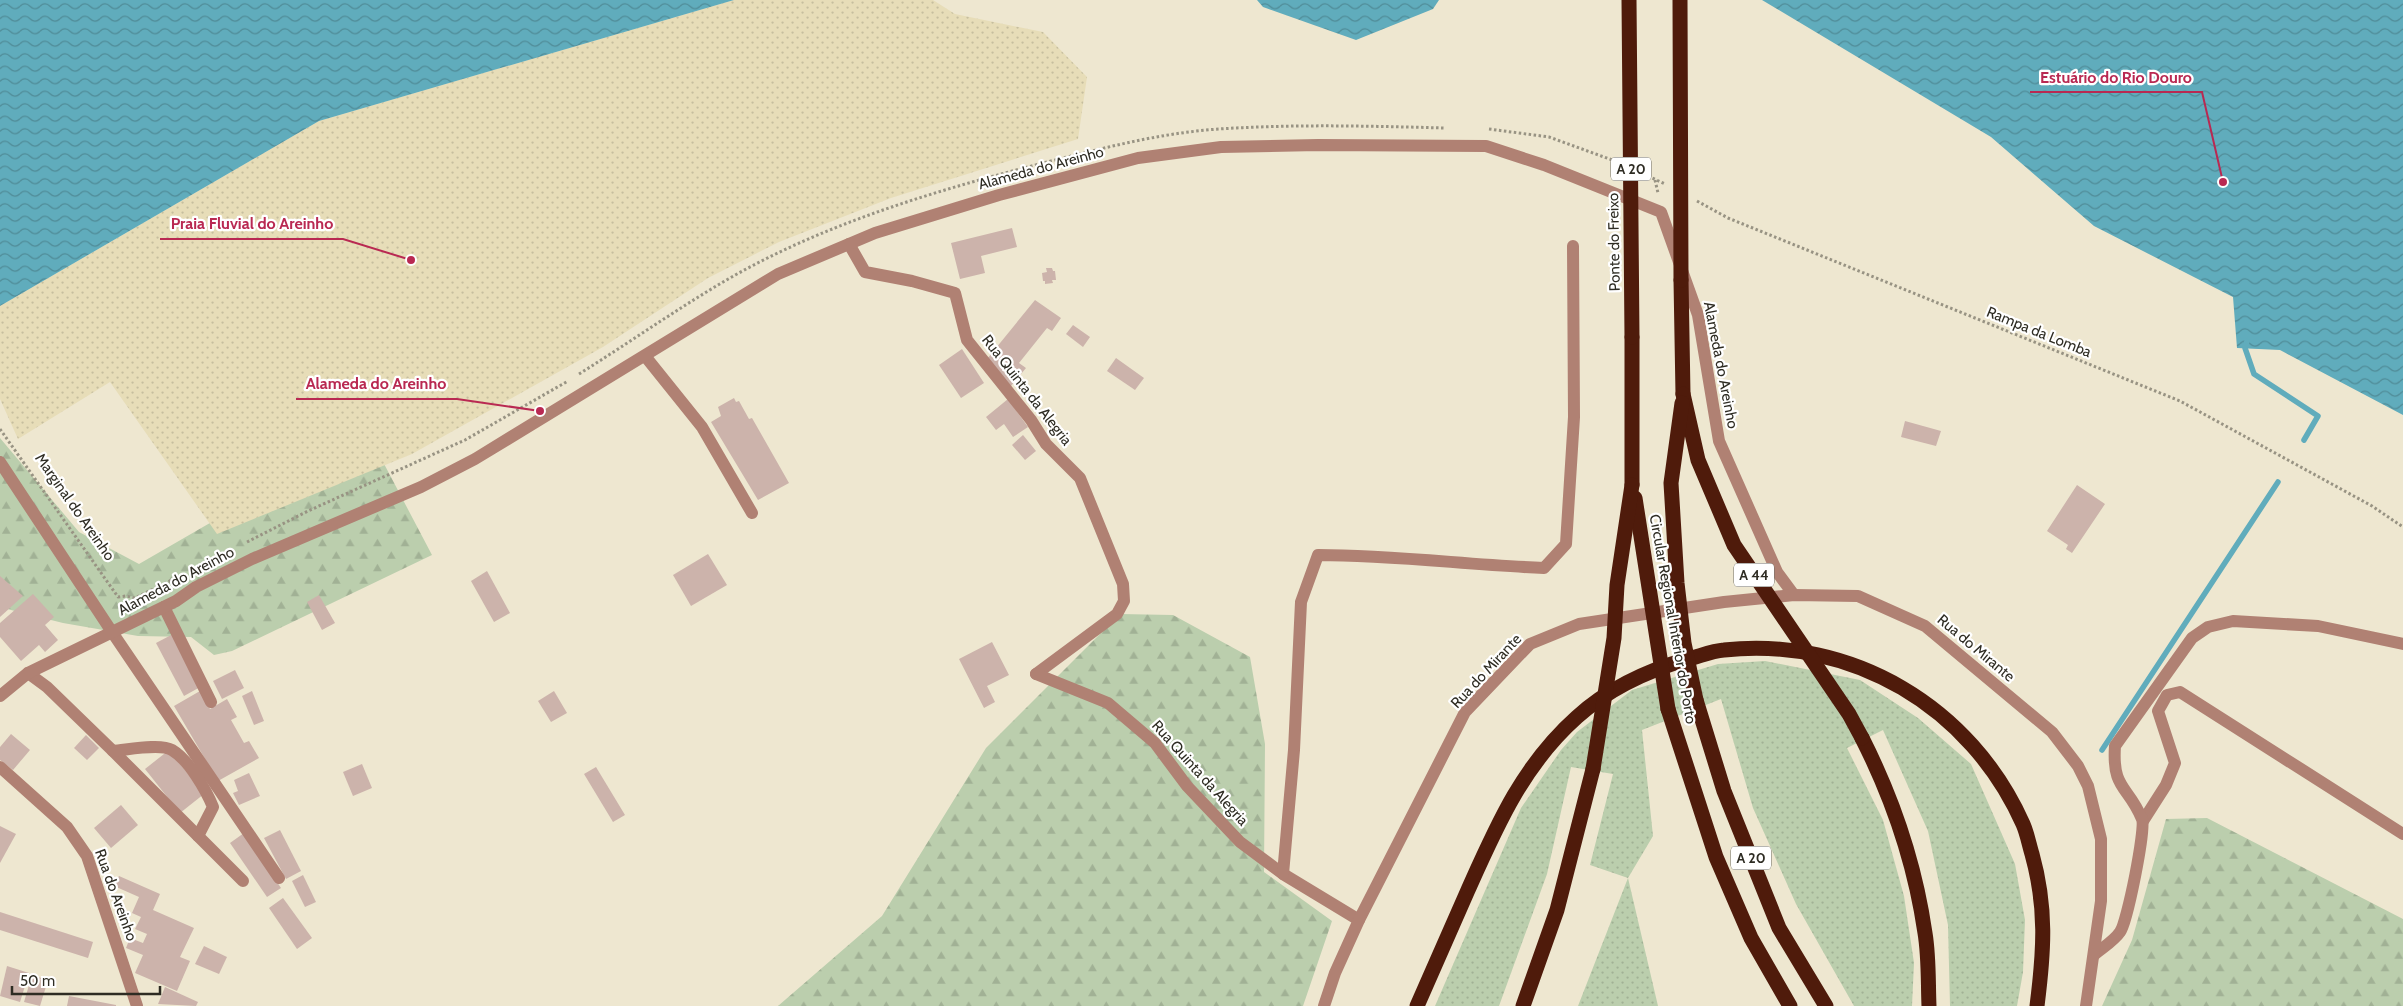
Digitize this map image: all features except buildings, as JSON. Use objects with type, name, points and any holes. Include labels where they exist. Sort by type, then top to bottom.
[{"type":"highway","name":"Ponte do Freixo","points":[[1629,0],[1632,484]]},
{"type":"highway","name":"A 20","points":[[1680,0],[1683,394]]},
{"type":"highway","name":"Circular Regional Interior do Porto","points":[[1683,394],[1671,483],[1677,583],[1684,643],[1696,700],[1724,791],[1779,928],[1826,1006]]},
{"type":"highway","name":"A 44","points":[[1683,394],[1698,460],[1734,545],[1849,714],[1882,777],[1911,860],[1926,935],[1929,1006]]},
{"type":"highway","name":"Circular Regional Interior do Porto","points":[[1632,484],[1668,709],[1716,857],[1751,938],[1790,1006]]},
{"type":"highway","points":[[1523,1006],[1557,910],[1593,768],[1614,638],[1617,585],[1632,484]]},
{"type":"highway","points":[[1417,1006],[1483,856],[1519,784],[1542,751],[1578,715],[1629,681],[1668,665],[1722,650],[1766,648],[1822,656],[1854,665],[1890,679],[1937,710],[1992,769],[2023,825],[2040,884],[2044,945],[2038,1006]]},
{"type":"street","name":"Alameda do Areinho","points":[[0,696],[28,673],[164,607],[196,587],[252,559],[421,487],[475,459],[778,274],[875,233],[999,195],[1129,160],[1221,147],[1318,145],[1486,146],[1544,165],[1661,212],[1698,315],[1719,441],[1777,572],[1794,594]]},
{"type":"street","name":"Rua Quinta da Alegria","points":[[848,244],[865,272],[912,281],[955,293],[966,340],[1031,420],[1046,444],[1080,478],[1123,584],[1124,601],[1117,614],[1036,674],[1108,703],[1155,743],[1187,786],[1240,842],[1283,874],[1359,920]]},
{"type":"street","points":[[1283,874],[1294,750],[1301,602],[1318,555],[1376,555],[1477,565],[1544,568],[1566,544],[1574,417],[1573,246]]},
{"type":"street","points":[[646,356],[702,427],[752,513]]},
{"type":"street","points":[[0,462],[112,632],[279,878]]},
{"type":"street","name":"Rua do Mirante","points":[[1324,1006],[1335,973],[1359,920],[1465,712],[1530,644],[1579,624],[1724,602],[1794,594],[1858,596],[1925,626],[2052,732],[2078,766],[2088,786],[2101,838],[2101,901],[2086,1006]]},
{"type":"street","points":[[164,607],[211,702]]},
{"type":"street","points":[[2143,821],[2121,788],[2114,768],[2115,746],[2192,638],[2208,627],[2233,620],[2318,626],[2403,644]]},
{"type":"street","points":[[28,673],[46,687],[113,751],[243,881]]},
{"type":"street","points":[[2094,956],[2121,931],[2139,859],[2143,821],[2166,785],[2175,763],[2158,711],[2167,695],[2180,692],[2403,834]]},
{"type":"street","points":[[113,751],[153,747],[172,750],[202,782],[214,807],[198,836]]},
{"type":"street","name":"Rua do Areinho","points":[[0,767],[67,827],[87,856],[137,1006]]},
{"type":"path","points":[[1655,179],[1672,188]]},
{"type":"path","name":"Rampa da Lomba","points":[[1696,201],[1728,218],[2180,401],[2372,506],[2403,527]]},
{"type":"path","name":"Marginal do Areinho","points":[[0,429],[118,597],[126,596]]},
{"type":"green space","points":[[0,438],[79,532],[139,564],[222,516],[382,460],[432,555],[232,651],[214,655],[191,637],[138,636],[63,623],[3,608],[0,612]]},
{"type":"green space","points":[[1120,614],[1173,615],[1250,657],[1265,744],[1264,872],[1332,921],[1303,1006],[778,1006],[882,916],[986,748]]},
{"type":"green space","points":[[1765,661],[1860,680],[1918,718],[1971,764],[2015,864],[2025,920],[2023,972],[2017,1006],[1950,1006],[1948,925],[1928,831],[1883,730],[1847,748],[1883,820],[1904,896],[1914,963],[1912,1006],[1854,1006],[1796,904],[1753,808],[1721,699],[1642,730],[1653,836],[1628,878],[1590,865],[1613,774],[1571,767],[1547,874],[1499,1006],[1435,1006],[1521,808],[1561,750],[1577,732],[1632,690],[1718,664]]},
{"type":"green space","points":[[2207,818],[2403,919],[2403,1006],[2102,1006],[2132,940],[2166,819]]},
{"type":"green space","points":[[1628,878],[1658,1006],[1578,1006]]},
{"type":"sand","points":[[734,0],[933,0],[955,14],[1043,32],[1087,77],[1078,139],[891,198],[779,242],[708,278],[603,347],[412,454],[217,534],[110,382],[18,439],[0,399],[0,306],[319,121]]},
{"type":"water","points":[[0,0],[734,0],[319,121],[0,306]]},
{"type":"water","points":[[1257,0],[1439,0],[1433,9],[1356,40],[1263,7]]},
{"type":"water","points":[[1762,0],[2403,0],[2403,415],[2280,350],[2237,348],[2233,297],[2094,226],[1991,137]]},
{"type":"waterway","points":[[2247,341],[2245,348],[2254,374],[2318,416],[2304,440]]},
{"type":"waterway","points":[[2102,750],[2278,482]]},
{"type":"place","name":"Estuário do Rio Douro","points":[[2223,182]]},
{"type":"place","name":"Praia Fluvial do Areinho","points":[[411,260]]},
{"type":"place","name":"Alameda do Areinho","points":[[540,411]]}]
